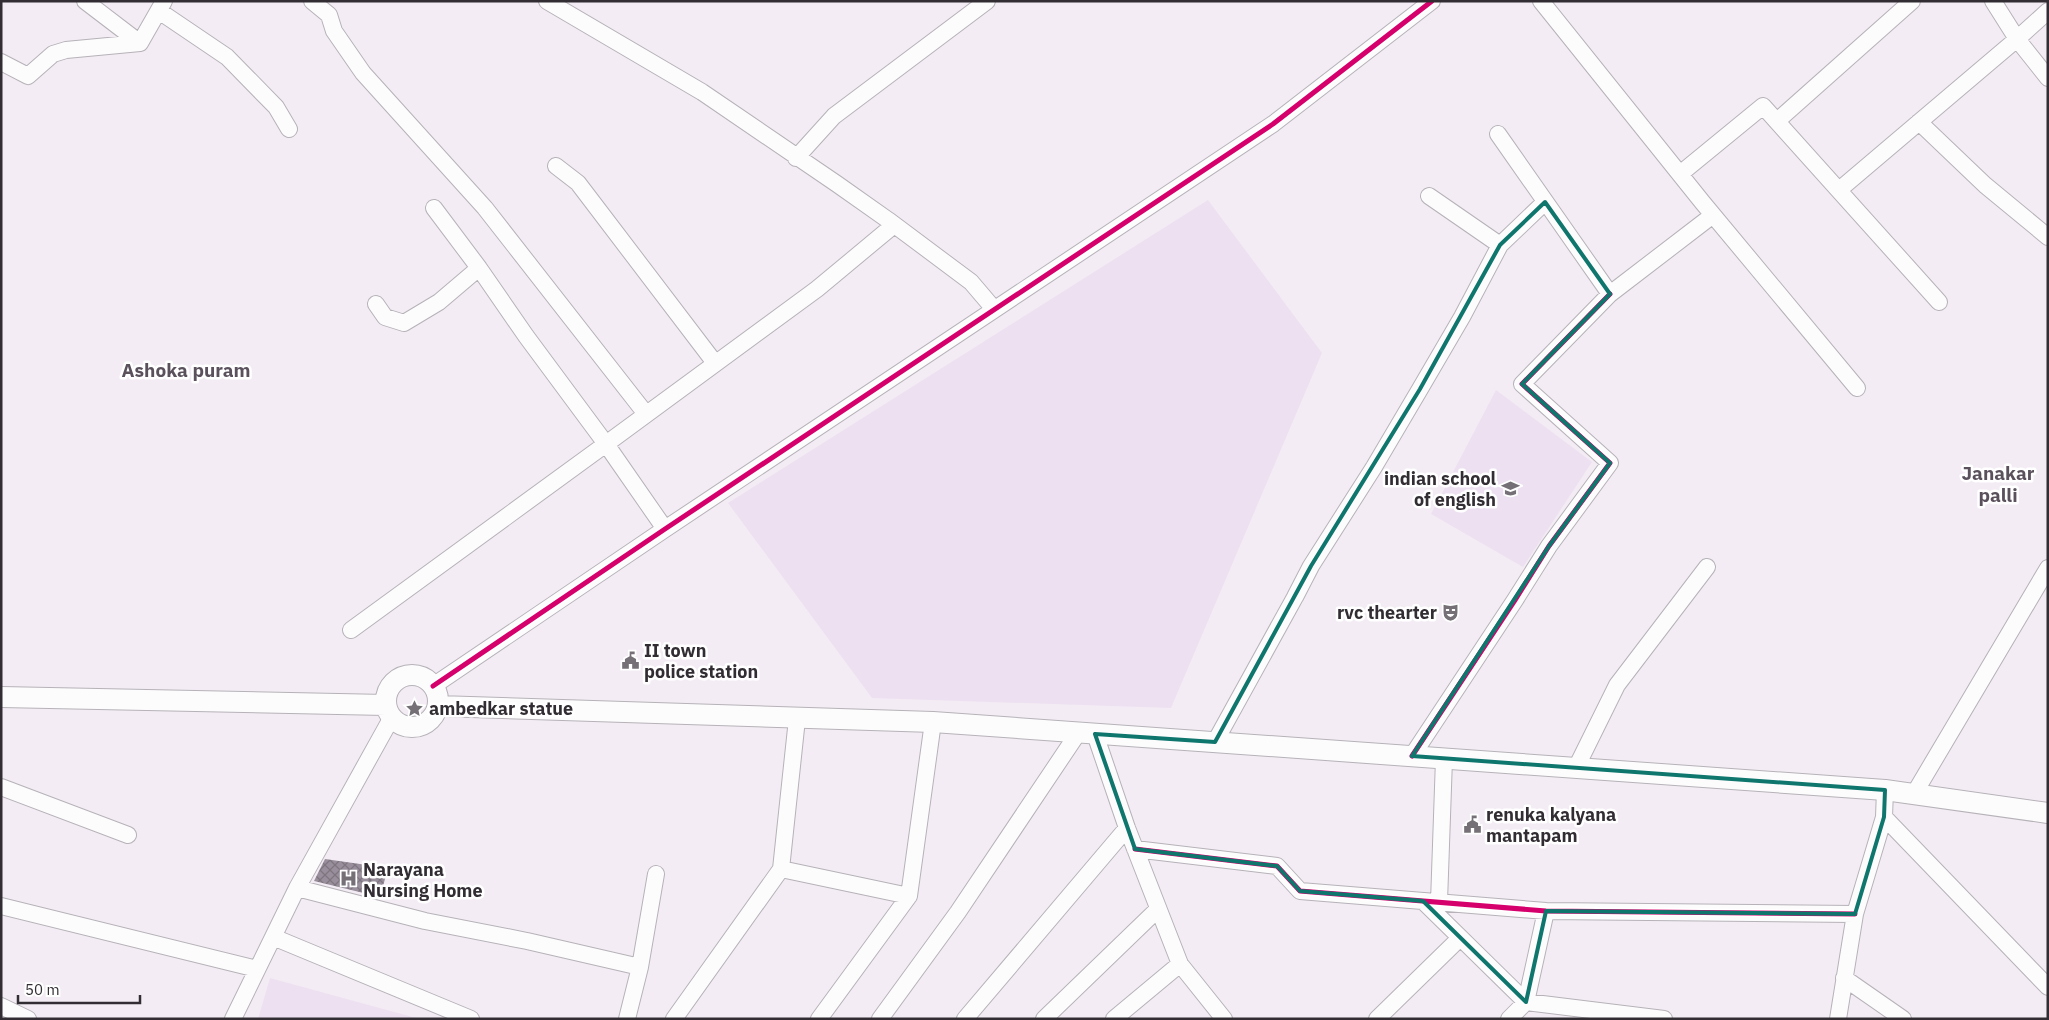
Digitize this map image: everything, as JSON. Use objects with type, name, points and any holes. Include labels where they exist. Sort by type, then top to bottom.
[{"type":"main road","points":[[1,697],[389,711],[404,725],[418,726],[431,719],[438,706],[437,692],[421,676],[414,675],[399,678],[388,689],[389,711]]},
{"type":"main road","points":[[438,706],[933,722],[1886,790],[2048,813]]},
{"type":"street","points":[[86,1],[140,43]]},
{"type":"street","points":[[312,1],[329,15],[334,31],[363,73],[485,208],[646,414]]},
{"type":"street","points":[[546,1],[702,92],[894,225],[971,282],[994,309]]},
{"type":"street","points":[[796,158],[834,116],[987,1]]},
{"type":"street","points":[[1541,1],[1713,215],[1857,388]]},
{"type":"street","points":[[1777,121],[1912,1]]},
{"type":"street","points":[[1993,1],[2017,39],[2048,78]]},
{"type":"street","points":[[433,686],[1273,124],[1429,2]]},
{"type":"street","points":[[140,43],[161,6],[227,57],[276,107],[289,129]]},
{"type":"street","points":[[1838,190],[2048,11]]},
{"type":"street","points":[[1,62],[28,76],[54,54],[66,50],[140,43]]},
{"type":"street","points":[[1680,174],[1763,106],[1939,302]]},
{"type":"street","points":[[1920,122],[1985,185],[2048,237]]},
{"type":"street","points":[[1498,134],[1610,294]]},
{"type":"street","points":[[556,166],[578,183],[715,363]]},
{"type":"street","points":[[1429,196],[1500,245]]},
{"type":"street","points":[[1215,742],[1295,597],[1310,566],[1374,468],[1462,318],[1500,245],[1546,202]]},
{"type":"street","points":[[434,208],[606,444],[665,529]]},
{"type":"street","points":[[1412,756],[1516,600],[1549,546],[1610,463],[1522,384],[1610,294],[1713,215]]},
{"type":"street","points":[[351,630],[817,289],[894,225]]},
{"type":"street","points":[[376,304],[385,317],[404,324],[439,302],[479,268]]},
{"type":"street","points":[[1576,768],[1617,685],[1707,566]]},
{"type":"street","points":[[1914,794],[2048,568]]},
{"type":"street","points":[[233,1019],[297,888],[389,711]]},
{"type":"street","points":[[674,1019],[781,869],[797,719]]},
{"type":"street","points":[[819,1019],[909,896],[933,722]]},
{"type":"street","points":[[1087,733],[1127,828],[1180,964],[1224,1019]]},
{"type":"street","points":[[880,1019],[1087,733]]},
{"type":"street","points":[[1444,759],[1431,902],[1460,938],[1526,1002],[1607,1015],[1664,1019]]},
{"type":"street","points":[[1,787],[128,835]]},
{"type":"street","points":[[1838,1019],[1855,914],[1884,817],[1886,790]]},
{"type":"street","points":[[1884,817],[2048,987]]},
{"type":"street","points":[[965,1019],[1127,828]]},
{"type":"street","points":[[1135,849],[1277,866],[1300,891],[1546,911],[1855,914]]},
{"type":"street","points":[[781,869],[909,896]]},
{"type":"street","points":[[627,1019],[640,967],[656,874]]},
{"type":"street","points":[[297,888],[425,920],[640,967]]},
{"type":"street","points":[[1,906],[257,969]]},
{"type":"street","points":[[1044,1019],[1158,909]]},
{"type":"street","points":[[1509,1019],[1526,1002],[1546,911]]},
{"type":"street","points":[[273,937],[471,1019]]},
{"type":"street","points":[[1377,1019],[1460,938]]},
{"type":"street","points":[[1114,1019],[1180,964]]},
{"type":"street","points":[[1844,978],[1903,1019]]},
{"type":"street","points":[[1,1006],[28,1019]]},
{"type":"highlighted area","points":[[1545,202],[1610,294],[1522,384],[1610,463],[1549,546],[1412,756],[1885,790],[1884,817],[1855,914],[1546,911],[1526,1002],[1423,901],[1300,891],[1277,866],[1135,849],[1095,734],[1215,742],[1311,566],[1420,389],[1500,245]]},
{"type":"shaded area","points":[[1208,200],[1322,353],[1171,708],[872,698],[728,503]]},
{"type":"shaded area","name":"indian school of english","points":[[1496,390],[1592,462],[1523,567],[1431,514]]},
{"type":"shaded area","points":[[270,978],[420,1019],[258,1019]]},
{"type":"building","points":[[325,859],[388,868],[380,897],[314,881]]},
{"type":"cycle path","points":[[433,686],[1273,124],[1432,1]]},
{"type":"cycle path","points":[[1412,756],[1549,546],[1610,463],[1522,384],[1610,294]]},
{"type":"cycle path","points":[[1135,849],[1277,866],[1300,891],[1546,911],[1855,914]]},
{"type":"place","name":"indian school of english","points":[[1510,488]]},
{"type":"place","name":"rvc thearter","points":[[1451,612]]},
{"type":"place","name":"II town police station","points":[[630,660]]},
{"type":"place","name":"ambedkar statue","points":[[415,708]]},
{"type":"place","name":"renuka kalyana mantapam","points":[[1472,824]]},
{"type":"place","name":"Narayana Nursing Home","points":[[349,879]]},
{"type":"district","name":"Ashoka puram","points":[[186,370]]},
{"type":"district","name":"Janakar palli","points":[[1998,484]]}]
